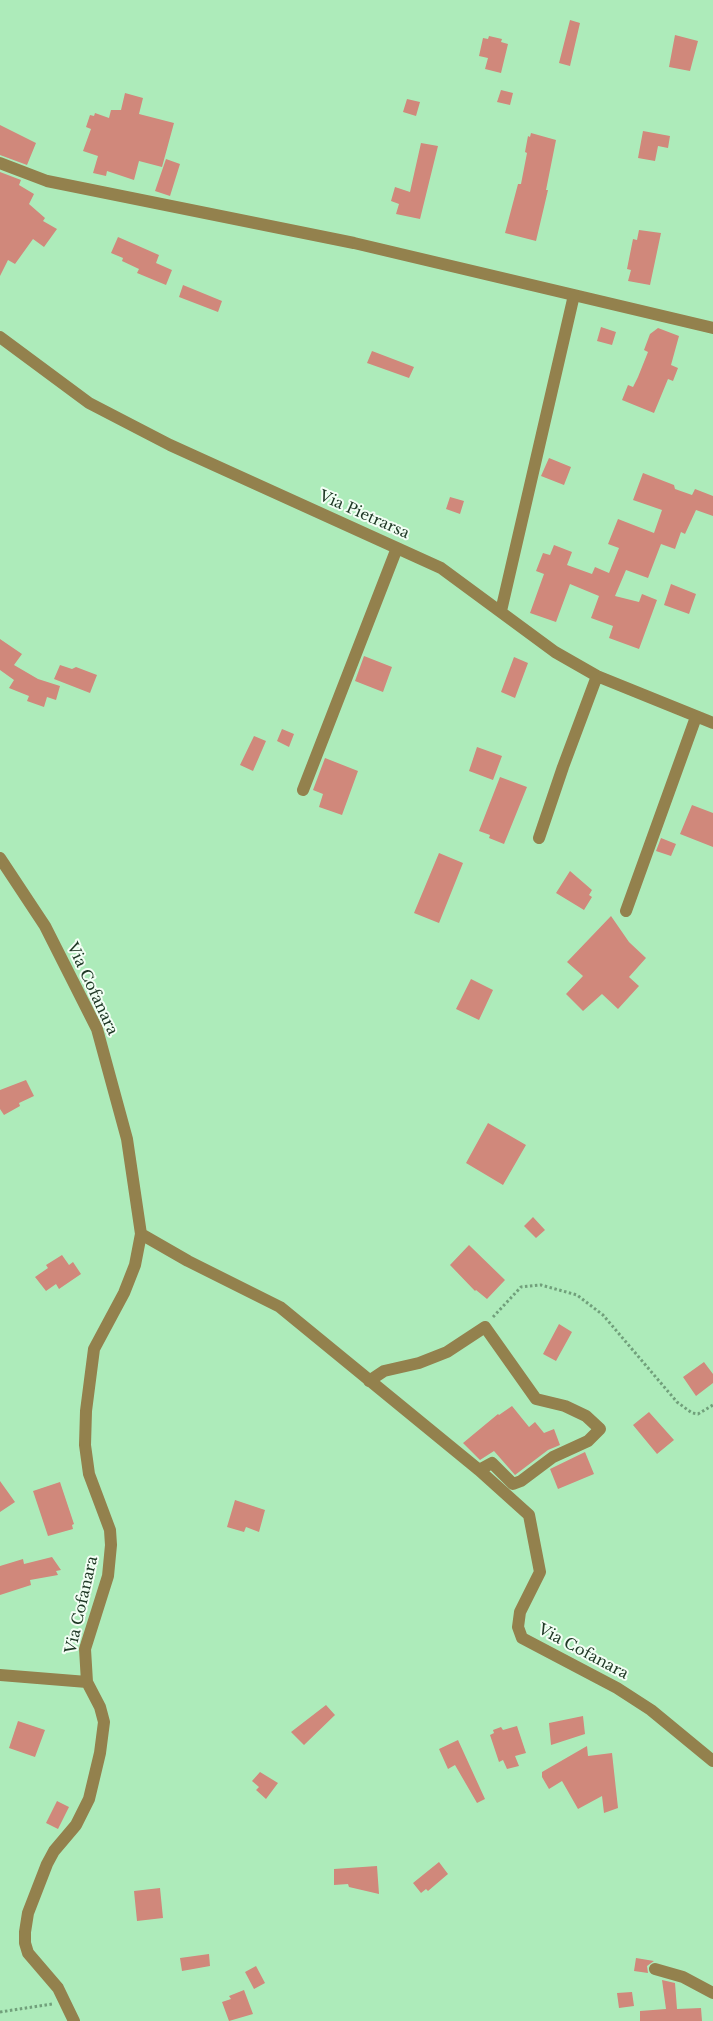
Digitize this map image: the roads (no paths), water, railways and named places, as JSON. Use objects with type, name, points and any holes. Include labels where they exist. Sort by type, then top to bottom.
[{"type":"street","points":[[0,163],[47,181],[354,243],[713,328]]},
{"type":"street","points":[[501,610],[574,295]]},
{"type":"street","name":"Via Pietrarsa","points":[[0,338],[97,407],[179,449],[441,568],[501,610],[555,652],[597,676],[696,716],[712,719]]},
{"type":"street","points":[[304,790],[397,548]]},
{"type":"street","points":[[540,838],[563,767],[597,676]]},
{"type":"street","points":[[626,911],[696,716]]},
{"type":"street","name":"Via Cofanara","points":[[0,858],[45,926],[97,1029],[127,1139],[141,1234],[135,1265],[124,1293],[94,1349],[90,1370],[85,1445],[89,1474],[110,1530],[112,1545],[108,1576],[85,1649],[87,1682],[100,1707],[104,1722],[100,1753],[90,1798],[76,1825],[54,1851],[47,1864],[28,1913],[25,1932],[25,1943],[28,1953],[58,1988],[74,2021]]},
{"type":"street","name":"Via Cofanara","points":[[141,1234],[188,1261],[280,1307],[479,1470],[529,1515],[538,1552],[540,1572],[520,1612],[518,1627],[522,1638],[617,1688],[651,1710],[713,1761]]},
{"type":"street","points":[[369,1381],[384,1371],[420,1363],[442,1354],[485,1328],[536,1399],[565,1406],[586,1416],[600,1429],[588,1441],[553,1457],[521,1481],[513,1484],[492,1463],[479,1470]]},
{"type":"street","points":[[0,1675],[87,1682]]},
{"type":"street","points":[[655,1969],[683,1978],[713,1993]]}]
